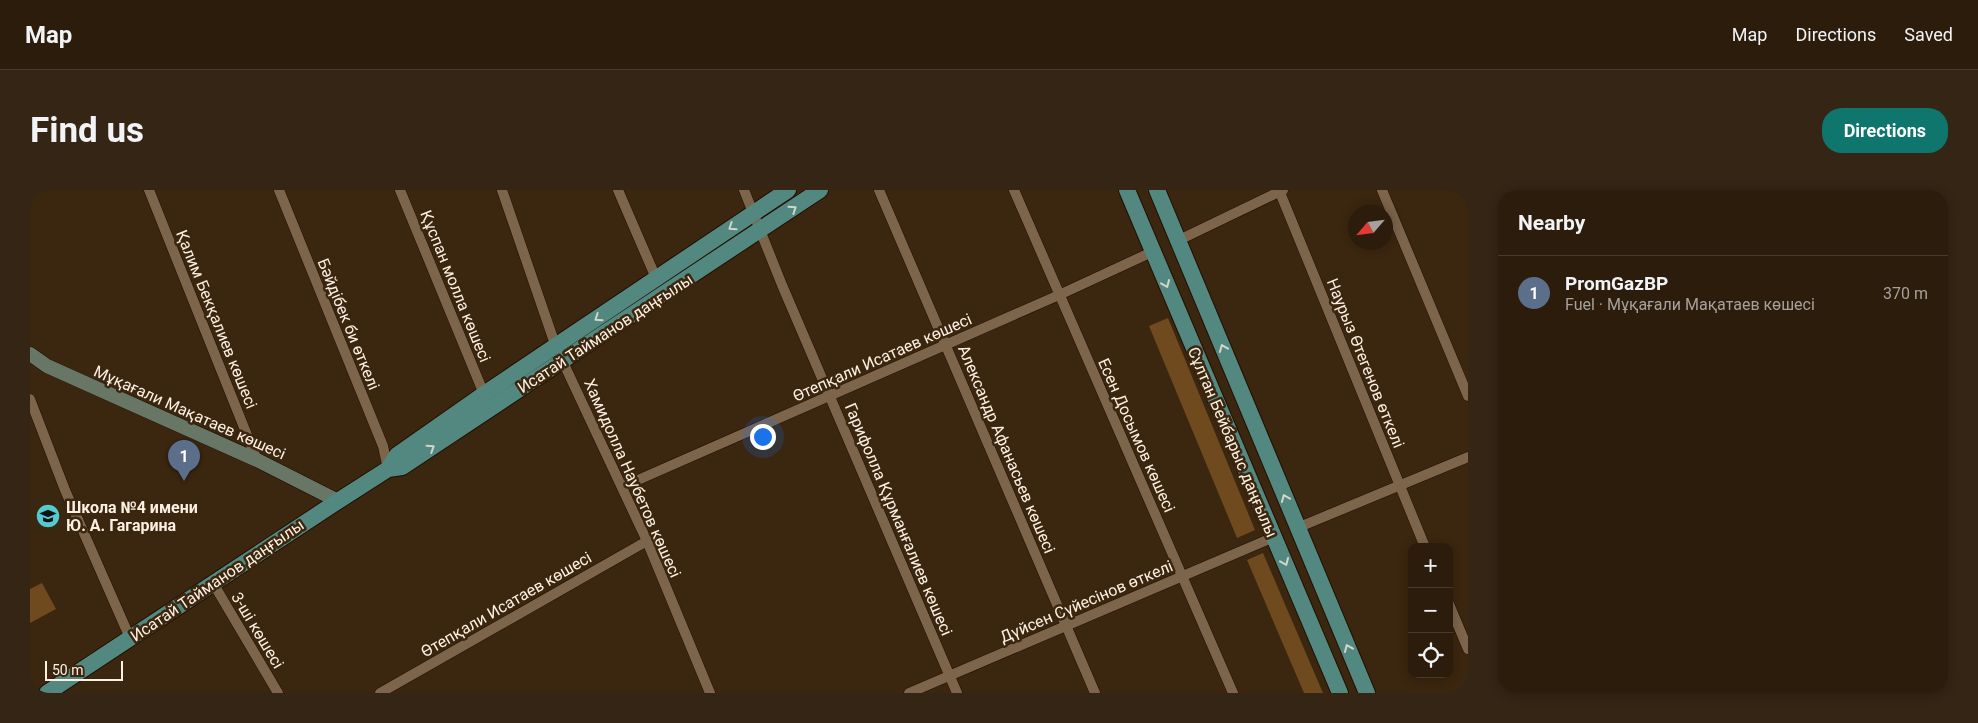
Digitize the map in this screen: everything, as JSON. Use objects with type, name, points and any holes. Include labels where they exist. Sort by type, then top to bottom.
[{"type":"main road","name":"Исатай Тайманов даңғылы","points":[[56,690],[130,638],[338,501],[388,470],[402,467],[559,354],[656,278],[788,190]]},
{"type":"main road","name":"Исатай Тайманов даңғылы","points":[[388,470],[397,455],[484,394],[559,354],[760,231],[820,190]]},
{"type":"main road","name":"Сұлтан Бейбарыс даңғылы","points":[[1127,190],[1340,693]]},
{"type":"main road","name":"Сұлтан Бейбарыс даңғылы","points":[[1157,190],[1367,693]]},
{"type":"street","name":"Қалим Бекқалиев көшесі","points":[[149,190],[257,460]]},
{"type":"street","name":"Бәйдібек би өткелі","points":[[279,190],[383,446],[388,470]]},
{"type":"street","name":"Құспан молла көшесі","points":[[400,190],[484,394]]},
{"type":"street","name":"Хамидолла Наубетов көшесі","points":[[502,190],[559,354],[647,540],[710,693]]},
{"type":"street","points":[[618,190],[656,278]]},
{"type":"street","name":"Гарифолла Құрманғалиев көшесі","points":[[744,190],[957,693]]},
{"type":"street","name":"Александр Афанасьев көшесі","points":[[879,190],[1095,693]]},
{"type":"street","name":"Есен Досымов көшесі","points":[[1014,190],[1233,693]]},
{"type":"street","points":[[1382,190],[1468,396]]},
{"type":"street","points":[[1179,240],[1281,191]]},
{"type":"street","name":"Наурыз Өтегенов өткелі","points":[[1281,191],[1423,543]]},
{"type":"street","name":"Өтепқали Исатаев көшесі","points":[[622,487],[1060,295],[1152,252]]},
{"type":"street","name":"Мұқағали Мақатаев көшесі","points":[[30,354],[47,366],[257,460],[338,501]]},
{"type":"street","points":[[30,399],[65,490],[130,638]]},
{"type":"street","points":[[1297,528],[1468,457]]},
{"type":"street","name":"Дүйсен Сүйесінов өткелі","points":[[909,693],[1274,537]]},
{"type":"street","name":"Өтепқали Исатаев көшесі","points":[[380,693],[647,540]]},
{"type":"street","name":"3-ші көшесі","points":[[213,583],[278,693]]},
{"type":"street","points":[[1453,613],[1468,649]]},
{"type":"shaded area","points":[[1168,318],[1255,530],[1237,538],[1149,326]]},
{"type":"shaded area","points":[[1263,553],[1323,693],[1304,693],[1247,560]]},
{"type":"shaded area","points":[[42,583],[56,609],[30,623],[30,589]]},
{"type":"place","name":"PromGazBP","points":[[184,481]]},
{"type":"place","name":"Школа №4 имени Ю. А. Гагарина","points":[[48,516]]}]
